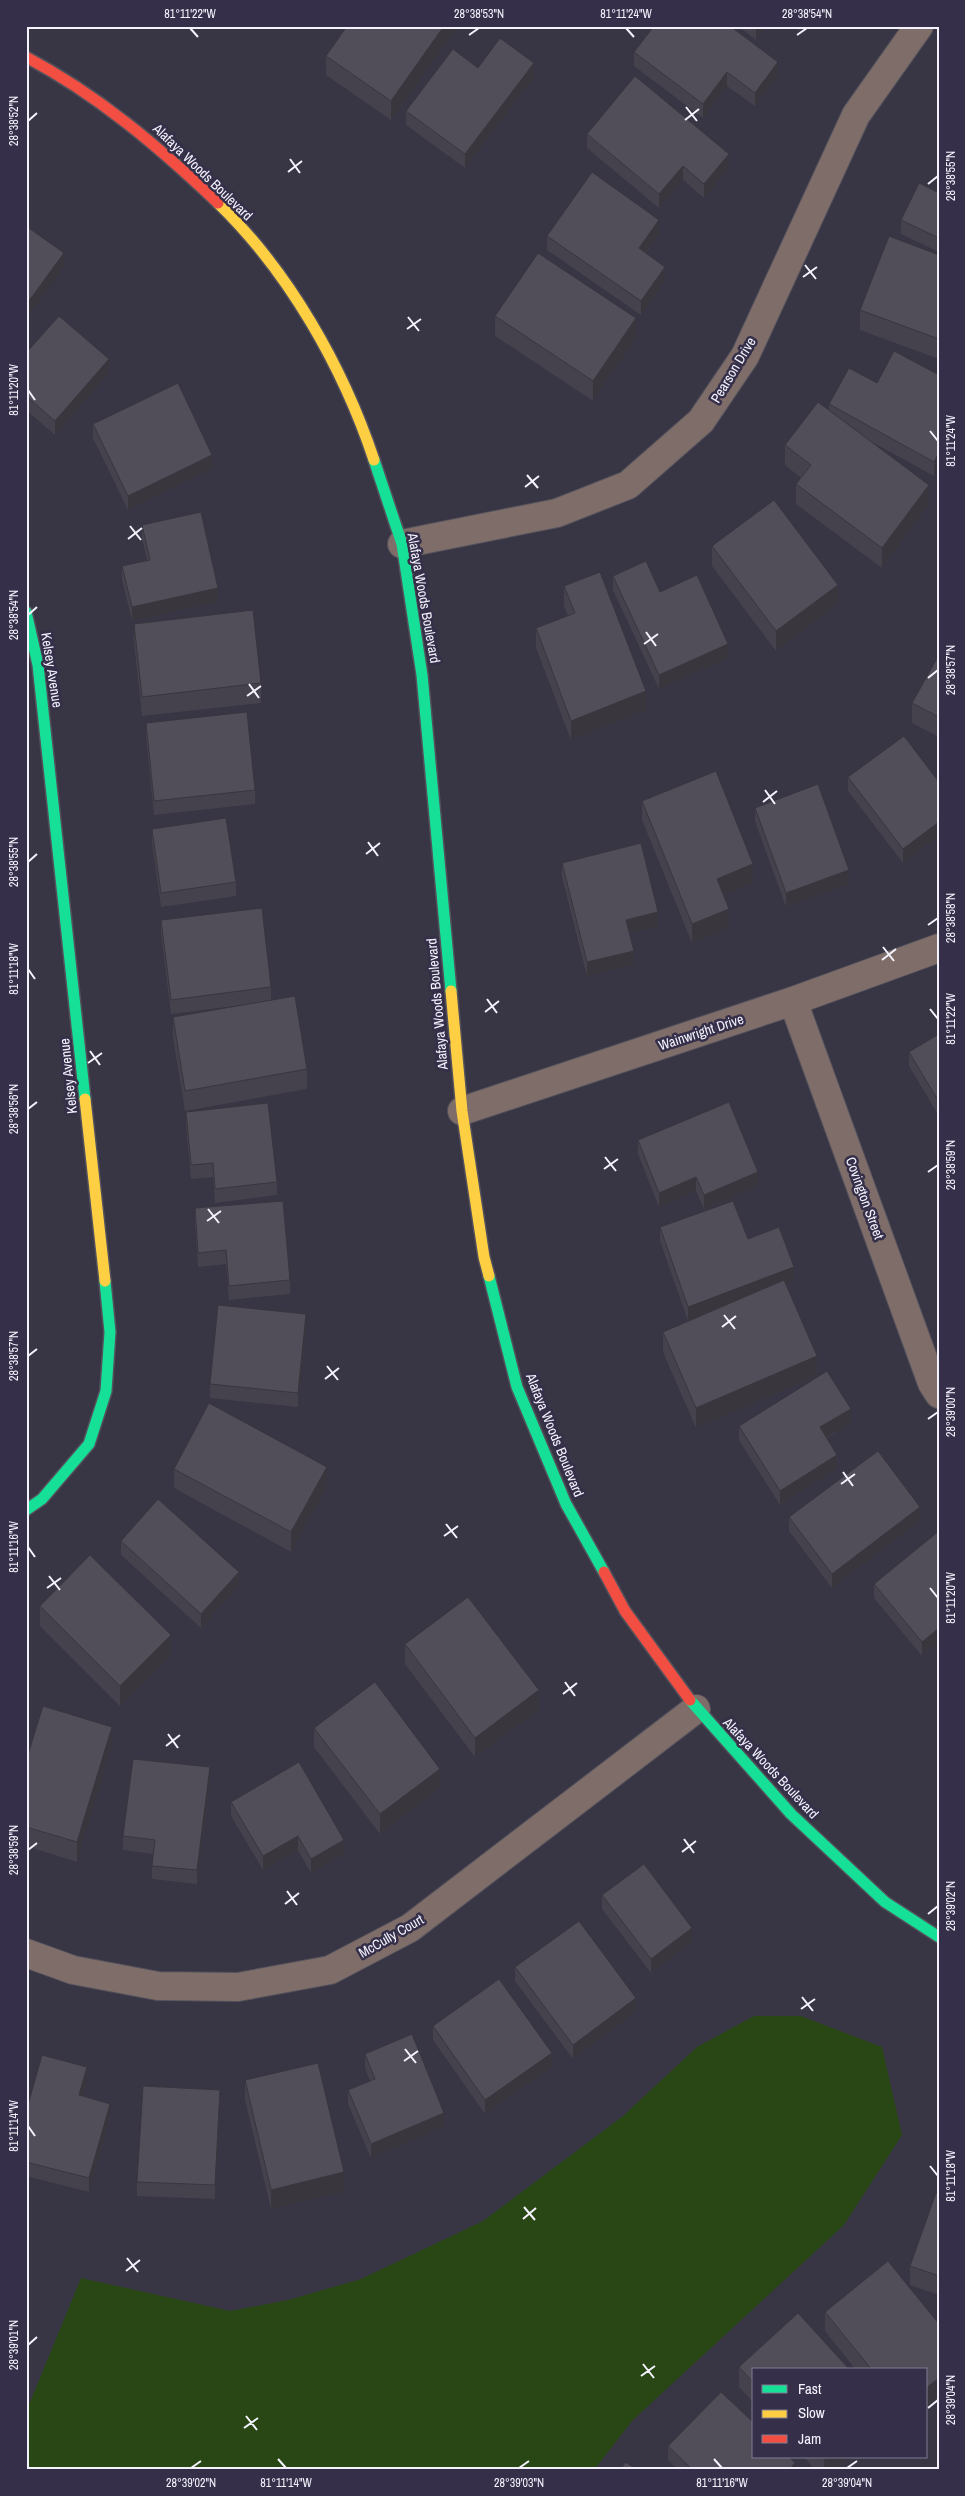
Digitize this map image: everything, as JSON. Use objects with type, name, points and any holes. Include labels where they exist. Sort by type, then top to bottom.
[{"type":"street","name":"Pearson Drive","points":[[402,544],[557,513],[628,485],[701,421],[745,356],[856,115],[919,26]]},
{"type":"street","name":"Alafaya Woods Boulevard","points":[[26,57],[58,74],[124,119],[173,160],[232,217],[289,288],[329,356],[366,436],[402,544],[422,675],[462,1111],[484,1257],[517,1387],[566,1504],[625,1611],[696,1709],[791,1814],[885,1902],[939,1937]]},
{"type":"street","name":"Kelsey Avenue","points":[[26,612],[38,665],[110,1332],[106,1391],[89,1444],[42,1499],[26,1510]]},
{"type":"street","name":"Wainwright Drive","points":[[462,1111],[793,1001],[939,948]]},
{"type":"street","name":"Covington Street","points":[[793,1001],[932,1383],[939,1394]]},
{"type":"street","name":"McCully Court","points":[[26,1953],[73,1970],[158,1986],[238,1987],[330,1970],[410,1928],[696,1709]]},
{"type":"green space","points":[[754,2016],[801,2016],[882,2047],[902,2135],[844,2225],[633,2420],[594,2470],[26,2470],[26,2412],[81,2278],[230,2311],[288,2300],[361,2279],[483,2221],[623,2116],[697,2047]]},
{"type":"building","points":[[347,26],[444,26],[391,101],[326,56]]},
{"type":"building","points":[[654,26],[730,26],[778,62],[755,93],[727,72],[703,104],[634,52]]},
{"type":"building","points":[[500,38],[534,63],[465,154],[406,111],[453,49],[478,68]]},
{"type":"building","points":[[635,76],[729,154],[704,184],[683,166],[659,194],[587,134]]},
{"type":"building","points":[[592,172],[659,220],[639,248],[665,267],[641,301],[547,236]]},
{"type":"building","points":[[919,183],[939,193],[939,238],[901,220]]},
{"type":"building","points":[[26,226],[64,253],[26,305]]},
{"type":"building","points":[[889,236],[939,255],[939,339],[860,310]]},
{"type":"building","points":[[538,253],[636,318],[593,381],[495,316]]},
{"type":"building","points":[[59,316],[109,359],[55,421],[26,396],[26,353]]},
{"type":"building","points":[[894,351],[939,375],[939,453],[934,462],[829,404],[849,368],[877,383]]},
{"type":"building","points":[[178,383],[212,455],[128,496],[93,424]]},
{"type":"building","points":[[818,402],[929,485],[882,548],[796,484],[811,465],[785,445]]},
{"type":"building","points":[[774,500],[838,585],[776,631],[712,546]]},
{"type":"building","points":[[201,512],[218,588],[132,607],[122,566],[150,560],[142,525]]},
{"type":"building","points":[[646,561],[660,592],[697,575],[728,644],[659,675],[613,576]]},
{"type":"building","points":[[600,572],[646,691],[571,721],[536,628],[575,613],[564,586]]},
{"type":"building","points":[[253,610],[261,683],[142,697],[134,624]]},
{"type":"building","points":[[939,655],[939,717],[912,703]]},
{"type":"building","points":[[247,712],[255,790],[154,801],[146,723]]},
{"type":"building","points":[[904,736],[939,782],[939,822],[903,849],[848,777]]},
{"type":"building","points":[[716,771],[753,864],[717,879],[729,909],[692,924],[642,801]]},
{"type":"building","points":[[818,784],[849,870],[786,893],[755,808]]},
{"type":"building","points":[[226,818],[236,882],[161,893],[152,829]]},
{"type":"building","points":[[641,843],[658,912],[626,920],[634,951],[587,962],[562,863]]},
{"type":"building","points":[[262,908],[271,987],[171,1000],[161,920]]},
{"type":"building","points":[[295,996],[307,1069],[185,1091],[173,1017]]},
{"type":"building","points":[[939,1034],[939,1102],[909,1052]]},
{"type":"building","points":[[729,1102],[758,1172],[704,1195],[696,1177],[659,1193],[638,1140]]},
{"type":"building","points":[[268,1103],[277,1182],[215,1189],[213,1163],[191,1165],[186,1112]]},
{"type":"building","points":[[283,1201],[290,1280],[229,1286],[226,1250],[198,1253],[195,1208]]},
{"type":"building","points":[[733,1201],[748,1239],[779,1227],[794,1267],[688,1307],[660,1227]]},
{"type":"building","points":[[784,1280],[817,1356],[696,1408],[663,1332]]},
{"type":"building","points":[[218,1305],[306,1314],[298,1393],[210,1384]]},
{"type":"building","points":[[827,1371],[851,1409],[820,1427],[837,1455],[780,1491],[739,1426]]},
{"type":"building","points":[[209,1403],[327,1467],[291,1532],[174,1469]]},
{"type":"building","points":[[878,1451],[920,1507],[832,1574],[789,1517]]},
{"type":"building","points":[[158,1499],[239,1572],[201,1614],[121,1541]]},
{"type":"building","points":[[939,1531],[939,1628],[922,1642],[874,1584]]},
{"type":"building","points":[[90,1555],[171,1635],[120,1686],[40,1606]]},
{"type":"building","points":[[468,1597],[539,1690],[475,1738],[405,1644]]},
{"type":"building","points":[[375,1682],[440,1769],[380,1814],[314,1728]]},
{"type":"building","points":[[43,1706],[112,1727],[77,1842],[26,1827],[26,1761]]},
{"type":"building","points":[[133,1759],[210,1767],[197,1870],[152,1866],[155,1840],[123,1836]]},
{"type":"building","points":[[299,1762],[344,1840],[311,1859],[298,1836],[263,1856],[231,1802]]},
{"type":"building","points":[[644,1864],[692,1928],[651,1959],[602,1895]]},
{"type":"building","points":[[579,1921],[636,1998],[573,2045],[515,1967]]},
{"type":"building","points":[[499,1979],[552,2053],[485,2100],[433,2026]]},
{"type":"building","points":[[412,2034],[444,2113],[371,2144],[348,2090],[375,2079],[365,2054]]},
{"type":"building","points":[[42,2055],[87,2067],[79,2095],[110,2104],[89,2178],[26,2162],[26,2112]]},
{"type":"building","points":[[318,2063],[344,2172],[271,2190],[245,2080]]},
{"type":"building","points":[[143,2086],[220,2090],[215,2185],[137,2182]]},
{"type":"building","points":[[936,2193],[939,2194],[939,2276],[910,2266]]},
{"type":"building","points":[[888,2261],[939,2324],[939,2378],[928,2386],[928,2368],[870,2368],[825,2312]]},
{"type":"building","points":[[798,2313],[848,2368],[752,2368],[752,2381],[739,2367]]},
{"type":"building","points":[[721,2392],[752,2421],[752,2458],[790,2458],[795,2463],[789,2470],[693,2470],[668,2446]]},
{"type":"building","points":[[625,2462],[638,2470],[621,2470]]},
{"type":"traffic: fast","points":[[374,460],[402,544],[422,675],[451,991]]},
{"type":"traffic: fast","points":[[26,612],[38,665],[85,1099]]},
{"type":"traffic: fast","points":[[489,1276],[517,1387],[566,1504],[604,1572]]},
{"type":"traffic: fast","points":[[26,1510],[42,1499],[89,1444],[106,1391],[110,1332],[105,1281]]},
{"type":"traffic: fast","points":[[690,1700],[791,1814],[885,1902],[939,1937]]},
{"type":"traffic: slow","points":[[218,203],[268,259],[311,322],[347,390],[374,460]]},
{"type":"traffic: slow","points":[[451,991],[462,1111],[484,1257],[489,1276]]},
{"type":"traffic: slow","points":[[85,1099],[105,1281]]},
{"type":"traffic: jam","points":[[26,57],[78,88],[127,123],[218,203]]},
{"type":"traffic: jam","points":[[604,1572],[625,1611],[690,1700]]}]
